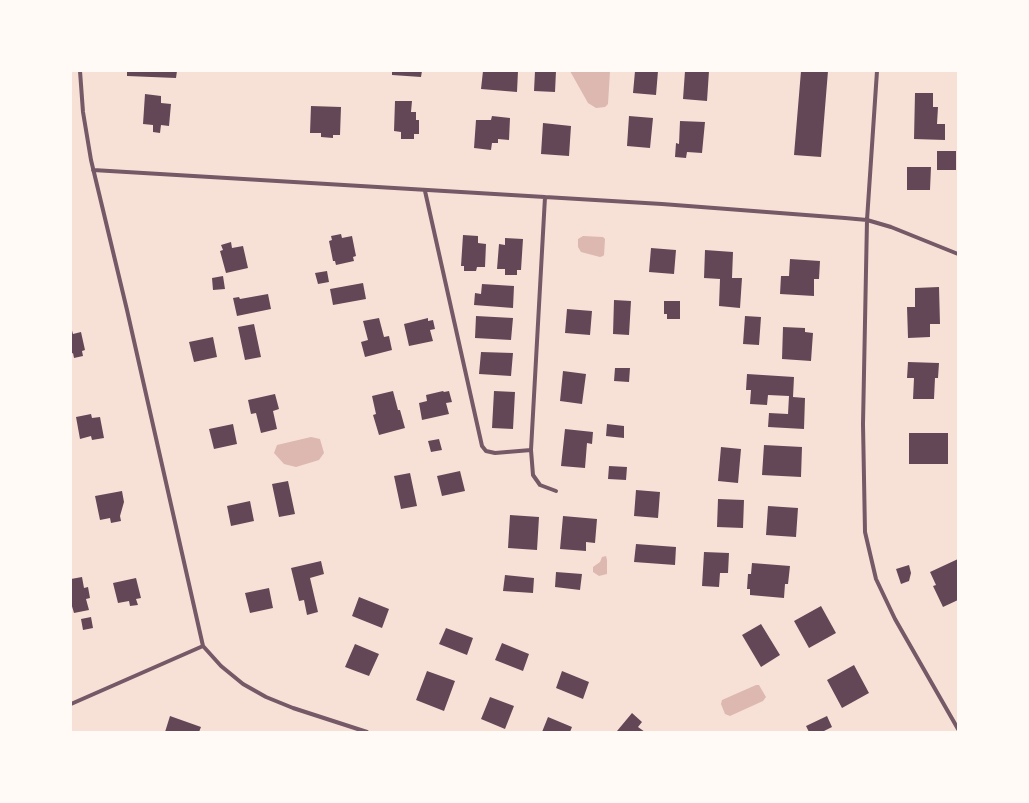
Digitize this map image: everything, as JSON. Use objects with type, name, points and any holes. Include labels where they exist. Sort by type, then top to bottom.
[{"type":"street","points":[[80,71],[83,112],[93,170],[129,317],[203,646],[221,666],[238,680],[266,697],[293,708],[367,732]]},
{"type":"street","points":[[877,71],[867,220],[863,424],[865,532],[876,579],[885,599],[958,729]]},
{"type":"street","points":[[93,170],[662,204],[867,220],[891,227],[958,254]]},
{"type":"street","points":[[425,190],[482,446],[486,451],[495,453],[531,450]]},
{"type":"street","points":[[545,198],[531,450],[533,475],[540,486],[556,491]]},
{"type":"street","points":[[71,704],[203,646]]},
{"type":"shaded area","points":[[570,71],[610,71],[608,104],[605,107],[596,108],[588,103]]},
{"type":"shaded area","points":[[583,236],[603,237],[605,239],[604,255],[600,257],[581,252],[578,247],[578,239]]},
{"type":"shaded area","points":[[311,437],[320,439],[324,453],[319,460],[296,467],[284,464],[274,453],[277,445]]},
{"type":"shaded area","points":[[606,556],[607,574],[599,576],[593,572],[593,567],[600,562],[602,557]]},
{"type":"shaded area","points":[[759,685],[766,697],[763,701],[730,716],[725,714],[721,704],[722,700]]},
{"type":"building","points":[[127,71],[177,71],[176,78],[127,76]]},
{"type":"building","points":[[392,71],[422,71],[421,77],[392,75]]},
{"type":"building","points":[[483,71],[518,71],[517,92],[481,89]]},
{"type":"building","points":[[535,71],[556,71],[555,92],[534,91]]},
{"type":"building","points":[[635,71],[658,71],[656,95],[633,93]]},
{"type":"building","points":[[685,71],[709,71],[707,101],[683,99]]},
{"type":"building","points":[[801,71],[828,71],[821,157],[794,155]]},
{"type":"building","points":[[915,93],[933,93],[933,107],[938,107],[937,124],[945,124],[945,140],[914,139]]},
{"type":"building","points":[[145,94],[161,96],[161,103],[171,104],[169,126],[161,125],[160,133],[153,132],[153,125],[143,124]]},
{"type":"building","points":[[395,101],[412,101],[411,112],[416,112],[416,120],[419,120],[419,134],[414,134],[414,139],[401,139],[401,132],[394,131]]},
{"type":"building","points":[[311,106],[341,107],[340,135],[333,135],[333,138],[321,137],[321,133],[310,133]]},
{"type":"building","points":[[492,116],[510,118],[509,140],[498,139],[498,143],[492,143],[491,150],[474,148],[476,120],[491,120]]},
{"type":"building","points":[[629,116],[653,118],[650,148],[627,146]]},
{"type":"building","points":[[680,121],[705,122],[702,153],[687,152],[686,158],[675,157],[676,143],[679,144]]},
{"type":"building","points":[[543,123],[571,126],[569,156],[541,154]]},
{"type":"building","points":[[937,151],[956,151],[956,170],[937,170]]},
{"type":"building","points":[[907,167],[931,167],[930,190],[907,190]]},
{"type":"building","points":[[341,234],[342,238],[352,236],[356,256],[353,257],[354,261],[336,265],[335,261],[333,261],[329,241],[332,240],[331,236]]},
{"type":"building","points":[[463,235],[478,236],[478,243],[486,244],[485,267],[477,267],[476,271],[464,271],[464,266],[461,266]]},
{"type":"building","points":[[505,238],[523,239],[521,270],[517,270],[517,275],[505,275],[505,269],[497,269],[499,244],[505,245]]},
{"type":"building","points":[[231,242],[232,248],[243,246],[248,268],[226,273],[220,251],[223,250],[221,245]]},
{"type":"building","points":[[651,248],[676,250],[674,274],[649,272]]},
{"type":"building","points":[[705,250],[733,252],[732,278],[742,278],[740,308],[719,306],[720,279],[704,278]]},
{"type":"building","points":[[790,259],[820,261],[819,279],[814,279],[814,296],[780,294],[781,276],[789,276]]},
{"type":"building","points":[[327,271],[329,282],[318,284],[315,273]]},
{"type":"building","points":[[223,276],[225,289],[213,290],[212,278]]},
{"type":"building","points":[[363,283],[366,299],[333,305],[330,289]]},
{"type":"building","points":[[482,284],[514,286],[513,308],[474,305],[475,293],[481,294]]},
{"type":"building","points":[[939,287],[940,324],[930,324],[930,337],[908,338],[907,307],[915,307],[915,288]]},
{"type":"building","points":[[268,294],[271,309],[237,316],[233,298],[239,297],[240,299]]},
{"type":"building","points":[[614,300],[631,301],[629,335],[613,334]]},
{"type":"building","points":[[664,301],[680,301],[680,319],[667,319],[667,314],[664,314]]},
{"type":"building","points":[[567,309],[592,311],[590,335],[565,333]]},
{"type":"building","points":[[476,316],[513,318],[511,340],[475,338]]},
{"type":"building","points":[[745,316],[761,317],[759,345],[743,344]]},
{"type":"building","points":[[379,318],[384,337],[389,336],[392,350],[365,357],[361,342],[368,340],[363,321]]},
{"type":"building","points":[[428,318],[428,321],[433,320],[435,329],[430,330],[433,341],[409,346],[404,324]]},
{"type":"building","points":[[254,324],[261,357],[245,360],[238,327]]},
{"type":"building","points":[[71,327],[73,334],[81,332],[85,350],[82,351],[83,356],[74,358],[73,353],[71,354]]},
{"type":"building","points":[[783,327],[805,328],[805,332],[813,333],[811,361],[782,359]]},
{"type":"building","points":[[213,337],[217,357],[194,362],[189,342]]},
{"type":"building","points":[[481,352],[513,353],[511,376],[479,374]]},
{"type":"building","points":[[908,362],[939,363],[938,378],[935,378],[934,399],[913,399],[914,378],[907,378]]},
{"type":"building","points":[[615,368],[630,368],[629,382],[614,381]]},
{"type":"building","points":[[563,371],[586,374],[582,404],[560,401]]},
{"type":"building","points":[[747,374],[794,377],[793,397],[805,398],[804,429],[768,427],[769,413],[788,414],[789,396],[768,395],[767,405],[750,404],[751,390],[746,390]]},
{"type":"building","points":[[393,391],[405,428],[379,435],[373,415],[376,414],[372,396]]},
{"type":"building","points":[[449,391],[452,402],[446,403],[449,414],[422,420],[419,403],[427,401],[426,395]]},
{"type":"building","points":[[494,391],[515,392],[513,429],[492,428]]},
{"type":"building","points":[[275,394],[279,409],[273,411],[277,429],[261,433],[256,413],[251,414],[248,400]]},
{"type":"building","points":[[91,414],[92,418],[100,417],[104,438],[92,440],[91,436],[80,439],[76,417]]},
{"type":"building","points":[[233,424],[237,444],[214,449],[209,429]]},
{"type":"building","points":[[607,424],[624,426],[624,438],[606,436]]},
{"type":"building","points":[[565,429],[593,432],[592,444],[587,443],[585,468],[561,466]]},
{"type":"building","points":[[909,433],[948,433],[948,464],[909,464]]},
{"type":"building","points":[[439,439],[442,450],[431,452],[428,441]]},
{"type":"building","points":[[764,445],[802,447],[801,477],[762,475]]},
{"type":"building","points":[[721,447],[741,449],[738,483],[718,481]]},
{"type":"building","points":[[609,466],[627,467],[626,480],[608,479]]},
{"type":"building","points":[[460,471],[465,491],[442,496],[437,476]]},
{"type":"building","points":[[410,473],[417,506],[401,509],[394,476]]},
{"type":"building","points":[[288,481],[295,514],[279,517],[272,484]]},
{"type":"building","points":[[636,490],[660,492],[658,518],[634,516]]},
{"type":"building","points":[[122,491],[124,502],[120,516],[121,521],[111,523],[110,518],[100,520],[95,496]]},
{"type":"building","points":[[718,499],[744,500],[743,528],[717,527]]},
{"type":"building","points":[[250,501],[254,521],[231,526],[227,506]]},
{"type":"building","points":[[768,506],[798,508],[796,537],[766,535]]},
{"type":"building","points":[[510,515],[539,517],[537,550],[508,548]]},
{"type":"building","points":[[563,516],[597,519],[595,543],[586,542],[586,551],[560,549]]},
{"type":"building","points":[[636,544],[676,547],[675,565],[634,562]]},
{"type":"building","points":[[704,552],[729,553],[728,573],[720,573],[719,587],[702,586]]},
{"type":"building","points":[[958,559],[958,600],[943,607],[933,586],[936,585],[930,572]]},
{"type":"building","points":[[321,561],[324,574],[310,578],[318,612],[307,615],[304,600],[299,601],[291,568]]},
{"type":"building","points":[[752,563],[790,566],[788,584],[785,584],[784,598],[750,595],[750,589],[747,589],[748,574],[751,574]]},
{"type":"building","points":[[909,565],[911,573],[909,581],[901,584],[896,569]]},
{"type":"building","points":[[556,572],[582,574],[580,590],[555,587]]},
{"type":"building","points":[[505,575],[534,578],[533,593],[503,591]]},
{"type":"building","points":[[82,577],[84,588],[88,587],[90,598],[86,599],[89,610],[74,613],[71,603],[71,579]]},
{"type":"building","points":[[136,578],[141,598],[136,599],[138,605],[130,606],[129,601],[118,603],[113,583]]},
{"type":"building","points":[[269,588],[273,608],[250,613],[245,593]]},
{"type":"building","points":[[359,597],[389,609],[382,628],[352,616]]},
{"type":"building","points":[[821,606],[836,633],[809,648],[794,621]]},
{"type":"building","points":[[91,617],[93,628],[83,630],[81,619]]},
{"type":"building","points":[[761,624],[780,655],[761,667],[742,635]]},
{"type":"building","points":[[446,628],[473,638],[467,655],[439,644]]},
{"type":"building","points":[[502,643],[529,654],[523,671],[495,660]]},
{"type":"building","points":[[355,644],[379,654],[369,676],[345,667]]},
{"type":"building","points":[[854,665],[869,693],[842,708],[827,680]]},
{"type":"building","points":[[427,671],[455,681],[444,711],[416,700]]},
{"type":"building","points":[[562,671],[589,682],[583,699],[556,688]]},
{"type":"building","points":[[490,697],[514,706],[505,729],[481,719]]},
{"type":"building","points":[[632,713],[642,722],[638,727],[645,732],[618,732],[617,731]]},
{"type":"building","points":[[170,716],[201,727],[199,732],[165,732]]},
{"type":"building","points":[[827,716],[832,727],[822,732],[809,732],[806,726]]},
{"type":"building","points":[[548,717],[572,727],[570,732],[542,732]]}]
